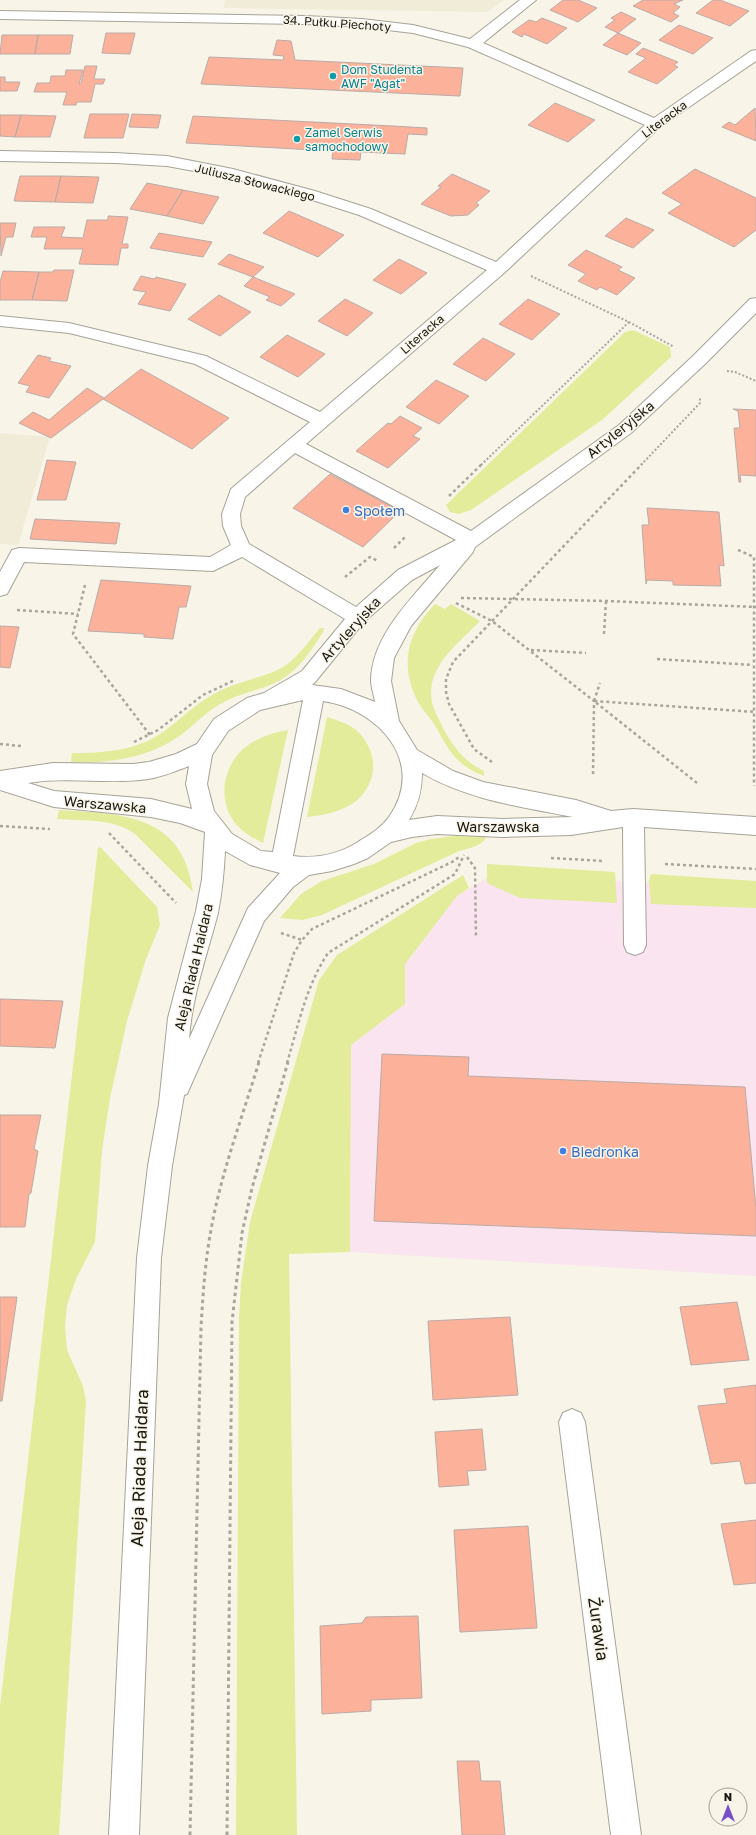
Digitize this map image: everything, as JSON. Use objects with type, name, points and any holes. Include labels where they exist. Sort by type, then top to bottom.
[{"type":"street","points":[[473,44],[529,0]]},
{"type":"street","name":"34. Pułku Piechoty","points":[[0,15],[306,20],[362,23],[413,29],[473,44],[656,124]]},
{"type":"street","name":"Literacka","points":[[242,548],[235,535],[231,514],[237,494],[321,420],[498,269],[656,124],[756,54]]},
{"type":"street","name":"Juliusza Słowackiego","points":[[0,156],[116,158],[167,161],[233,174],[309,194],[365,212],[498,269]]},
{"type":"street","name":"Artyleryjska","points":[[272,697],[298,684],[309,676],[357,617],[405,575],[472,540],[625,429],[699,360],[756,303]]},
{"type":"street","points":[[0,321],[69,328],[200,360],[321,420]]},
{"type":"street","points":[[294,445],[472,540]]},
{"type":"street","name":"Artyleryjska","points":[[389,723],[382,681],[384,658],[404,621],[439,594],[472,540]]},
{"type":"street","points":[[0,589],[19,555],[213,564],[242,548],[357,617]]},
{"type":"street","points":[[281,864],[315,692]]},
{"type":"street","points":[[315,692],[343,697],[363,705],[389,723],[398,733],[410,756],[413,776],[410,797],[401,818],[385,835],[369,848],[349,857],[327,864],[304,866],[281,864],[251,856],[238,849],[213,828],[199,802],[196,780],[197,765],[203,750],[210,738],[230,717],[243,708],[272,697],[286,694],[315,692]]},
{"type":"street","name":"Warszawska","points":[[0,780],[60,771],[128,773],[146,772],[186,760],[203,750]]},
{"type":"street","name":"Warszawska","points":[[410,756],[446,778],[482,790],[576,808],[612,819]]},
{"type":"street","name":"Warszawska","points":[[0,780],[54,799],[151,808],[180,814],[213,828]]},
{"type":"street","points":[[633,818],[635,944]]},
{"type":"street","name":"Warszawska","points":[[385,835],[412,828],[437,825],[503,828],[571,826],[612,819],[633,818],[756,826]]},
{"type":"street","name":"Aleja Riada Haidara","points":[[124,1835],[146,1293],[149,1258],[160,1166],[171,1104],[179,1018],[207,912],[212,879],[213,828]]},
{"type":"street","name":"Aleja Riada Haidara","points":[[171,1104],[256,915],[285,881],[304,866]]},
{"type":"street","name":"Żurawia","points":[[572,1422],[626,1835]]},
{"type":"path","points":[[498,269],[533,276],[629,322],[699,360]]},
{"type":"path","points":[[390,552],[629,322]]},
{"type":"path","points":[[446,692],[446,679],[453,662],[700,403]]},
{"type":"path","points":[[738,550],[755,557],[753,665],[755,712],[754,786]]},
{"type":"path","points":[[379,562],[384,557]]},
{"type":"path","points":[[91,558],[72,634],[150,735]]},
{"type":"path","points":[[439,594],[512,599],[606,601],[755,608]]},
{"type":"path","points":[[439,594],[492,621],[697,783]]},
{"type":"path","points":[[604,634],[606,601]]},
{"type":"path","points":[[16,610],[78,614]]},
{"type":"path","points":[[530,650],[586,653]]},
{"type":"path","points":[[657,659],[753,665]]},
{"type":"path","points":[[131,742],[150,735],[162,728],[210,690],[237,680]]},
{"type":"path","points":[[593,778],[594,701],[600,683]]},
{"type":"path","points":[[594,701],[755,712]]},
{"type":"path","points":[[47,828],[54,799]]},
{"type":"path","points":[[108,833],[174,902],[180,904]]},
{"type":"path","points":[[465,853],[475,868],[476,938]]},
{"type":"path","points":[[190,1835],[200,1327],[204,1273],[211,1229],[222,1183],[279,998],[294,953],[302,940],[318,926],[454,862],[465,853]]},
{"type":"path","points":[[227,1835],[232,1322],[236,1275],[242,1232],[252,1188],[307,995],[318,968],[328,953],[455,874],[465,853]]},
{"type":"shaded area","points":[[225,0],[504,0],[487,12],[224,8]]},
{"type":"shaded area","points":[[0,433],[50,437],[18,545],[0,544]]},
{"type":"shaded area","points":[[490,876],[756,887],[756,1276],[350,1252],[351,1044],[405,1004],[405,964],[457,896]]},
{"type":"green space","points":[[633,330],[670,347],[671,357],[602,420],[471,510],[459,514],[450,512],[446,505],[625,332]]},
{"type":"green space","points":[[435,604],[445,609],[451,604],[480,621],[446,657],[439,667],[431,689],[433,705],[448,737],[456,749],[466,759],[484,771],[484,776],[466,767],[454,756],[418,702],[412,688],[408,662],[412,638],[425,615]]},
{"type":"green space","points":[[320,628],[324,628],[323,632],[295,670],[279,681],[230,699],[219,705],[204,715],[174,740],[146,753],[132,757],[101,762],[71,762],[72,753],[119,750],[153,738],[163,732],[200,702],[214,694],[231,686],[268,674],[285,666],[300,653]]},
{"type":"green space","points":[[327,717],[352,727],[363,737],[372,755],[372,775],[364,793],[351,805],[333,812],[307,817]]},
{"type":"green space","points":[[288,730],[263,843],[251,837],[237,826],[230,816],[224,793],[225,781],[235,758],[243,749],[264,736]]},
{"type":"green space","points":[[59,810],[83,811],[127,817],[146,823],[163,833],[177,847],[187,866],[193,892],[135,834],[117,825],[98,821],[57,819]]},
{"type":"green space","points":[[455,836],[486,837],[481,843],[474,847],[457,852],[322,915],[303,920],[280,918],[301,894],[322,881],[374,864],[416,843],[431,839]]},
{"type":"green space","points":[[98,847],[101,848],[157,907],[160,925],[146,959],[127,1021],[110,1098],[102,1151],[95,1242],[76,1279],[67,1305],[65,1327],[67,1350],[83,1386],[86,1401],[59,1835],[0,1835],[0,1707]]},
{"type":"green space","points":[[487,864],[615,872],[617,903],[520,898],[487,883]]},
{"type":"green space","points":[[651,874],[756,881],[756,908],[651,904],[649,881]]},
{"type":"green space","points":[[463,875],[469,888],[457,896],[405,964],[405,1004],[351,1045],[350,1252],[289,1254],[297,1835],[236,1835],[239,1318],[241,1283],[250,1222],[319,980],[337,955]]},
{"type":"building","points":[[563,0],[578,0],[597,8],[578,22],[550,10]]},
{"type":"building","points":[[643,0],[683,0],[674,4],[680,7],[673,13],[679,16],[671,22],[633,6]]},
{"type":"building","points":[[713,0],[720,0],[749,11],[730,26],[696,13]]},
{"type":"building","points":[[621,12],[636,19],[618,33],[605,27],[615,20],[611,18]]},
{"type":"building","points":[[542,18],[567,28],[547,44],[524,34],[522,37],[512,32],[529,20],[536,22]]},
{"type":"building","points":[[679,25],[713,38],[693,54],[659,40]]},
{"type":"building","points":[[106,33],[135,33],[130,54],[102,53]]},
{"type":"building","points":[[618,33],[641,43],[627,55],[603,45]]},
{"type":"building","points":[[2,35],[38,35],[35,54],[0,54]]},
{"type":"building","points":[[38,35],[73,35],[70,54],[35,54]]},
{"type":"building","name":"Dom Studenta AWF \"Agat\"","points":[[277,40],[291,41],[295,60],[463,68],[460,96],[201,84],[209,57],[283,60],[284,56],[273,55]]},
{"type":"building","points":[[643,48],[678,62],[674,65],[678,67],[657,84],[628,72],[646,58],[636,54]]},
{"type":"building","points":[[85,66],[97,66],[94,79],[105,79],[103,84],[95,84],[91,102],[77,102],[76,105],[63,105],[67,92],[34,92],[37,83],[50,83],[51,76],[65,76],[66,70],[83,70],[79,84],[81,83]]},
{"type":"building","points":[[0,77],[5,77],[5,82],[20,82],[17,91],[0,91]]},
{"type":"building","points":[[555,103],[595,120],[568,142],[528,125]]},
{"type":"building","points":[[755,108],[756,141],[722,127],[729,122],[735,125]]},
{"type":"building","points":[[90,114],[129,114],[123,138],[84,138]]},
{"type":"building","points":[[132,114],[161,115],[158,128],[129,127]]},
{"type":"building","points":[[0,115],[21,115],[15,137],[0,136]]},
{"type":"building","points":[[21,115],[56,116],[50,137],[15,137]]},
{"type":"building","name":"Zamel Serwis samochodowy","points":[[193,116],[427,128],[427,135],[408,134],[405,154],[361,152],[360,160],[332,159],[333,151],[186,143]]},
{"type":"building","points":[[695,169],[756,198],[756,230],[734,247],[668,213],[682,204],[662,193]]},
{"type":"building","points":[[452,174],[490,191],[476,203],[479,205],[468,215],[451,216],[421,204],[441,187],[438,186]]},
{"type":"building","points":[[20,176],[61,176],[55,202],[14,201]]},
{"type":"building","points":[[61,176],[99,177],[93,203],[55,202]]},
{"type":"building","points":[[147,183],[183,190],[167,216],[130,209]]},
{"type":"building","points":[[183,190],[219,197],[203,224],[167,216]]},
{"type":"building","points":[[289,211],[344,235],[318,257],[263,233]]},
{"type":"building","points":[[108,216],[128,217],[122,244],[128,244],[128,248],[121,248],[118,265],[79,264],[83,249],[44,249],[47,237],[31,237],[34,227],[65,227],[61,237],[83,238],[87,220],[108,220]]},
{"type":"building","points":[[626,218],[654,230],[633,248],[605,236]]},
{"type":"building","points":[[0,223],[16,223],[13,237],[6,237],[1,256]]},
{"type":"building","points":[[159,233],[212,242],[203,257],[150,248]]},
{"type":"building","points":[[586,250],[622,267],[618,270],[635,278],[617,295],[600,287],[597,290],[578,281],[586,274],[568,265]]},
{"type":"building","points":[[229,254],[264,267],[253,277],[218,264]]},
{"type":"building","points":[[399,259],[427,273],[401,294],[373,280]]},
{"type":"building","points":[[54,270],[74,270],[67,301],[32,300],[39,272],[53,272]]},
{"type":"building","points":[[3,271],[39,272],[32,300],[0,300],[0,282]]},
{"type":"building","points":[[141,276],[154,279],[156,277],[186,284],[170,311],[138,304],[146,292],[133,290]]},
{"type":"building","points":[[253,277],[295,294],[281,306],[266,300],[270,297],[244,286]]},
{"type":"building","points":[[219,295],[251,312],[220,336],[188,319]]},
{"type":"building","points":[[345,299],[373,313],[347,336],[318,321]]},
{"type":"building","points":[[528,299],[560,314],[532,340],[499,324]]},
{"type":"building","points":[[287,335],[325,354],[298,377],[260,357]]},
{"type":"building","points":[[483,338],[515,354],[486,381],[453,364]]},
{"type":"building","points":[[38,355],[51,358],[49,361],[71,366],[49,398],[26,392],[30,386],[18,383]]},
{"type":"building","points":[[141,369],[229,418],[192,449],[103,399],[51,438],[19,423],[33,412],[49,420],[87,388],[104,398]]},
{"type":"building","points":[[436,380],[469,396],[439,424],[406,407]]},
{"type":"building","points":[[733,409],[756,410],[756,476],[740,475],[741,482],[739,482],[734,428],[740,428],[738,411]]},
{"type":"building","points":[[400,416],[422,428],[413,436],[420,439],[388,468],[356,451],[388,423],[391,424]]},
{"type":"building","points":[[47,460],[76,462],[66,500],[37,500]]},
{"type":"building","name":"Społem","points":[[330,474],[400,511],[363,547],[293,508]]},
{"type":"building","points":[[647,508],[719,512],[724,566],[719,565],[721,586],[673,585],[673,581],[647,580],[646,584],[642,525],[649,525]]},
{"type":"building","points":[[35,519],[120,523],[116,544],[30,539]]},
{"type":"building","points":[[101,580],[191,586],[186,607],[179,607],[173,639],[144,637],[144,634],[88,631]]},
{"type":"building","points":[[0,626],[19,627],[10,668],[0,667]]},
{"type":"building","points":[[0,999],[63,1001],[55,1048],[0,1046]]},
{"type":"building","points":[[382,1054],[469,1057],[468,1076],[745,1087],[756,1209],[756,1236],[374,1221]]},
{"type":"building","points":[[0,1115],[41,1115],[34,1149],[38,1151],[31,1193],[29,1194],[25,1227],[0,1227]]},
{"type":"building","points":[[0,1297],[17,1297],[2,1401],[0,1401]]},
{"type":"building","points":[[737,1302],[749,1360],[691,1365],[680,1307]]},
{"type":"building","points":[[510,1317],[518,1395],[433,1400],[428,1321]]},
{"type":"building","points":[[756,1385],[756,1483],[745,1484],[740,1461],[711,1464],[698,1406],[727,1403],[724,1389]]},
{"type":"building","points":[[482,1429],[486,1470],[467,1471],[469,1485],[439,1487],[435,1432]]},
{"type":"building","points":[[756,1520],[756,1583],[734,1585],[721,1524]]},
{"type":"building","points":[[528,1526],[537,1628],[460,1632],[454,1530]]},
{"type":"building","points":[[418,1616],[422,1698],[371,1700],[371,1711],[322,1714],[320,1626],[362,1623],[366,1617]]},
{"type":"building","points":[[457,1761],[479,1761],[481,1781],[500,1781],[505,1835],[462,1835]]},
{"type":"place","name":"Dom Studenta AWF \"Agat\"","points":[[333,76]]},
{"type":"place","name":"Zamel Serwis samochodowy","points":[[297,139]]},
{"type":"place","name":"Społem","points":[[346,510]]},
{"type":"place","name":"Biedronka","points":[[563,1151]]}]
